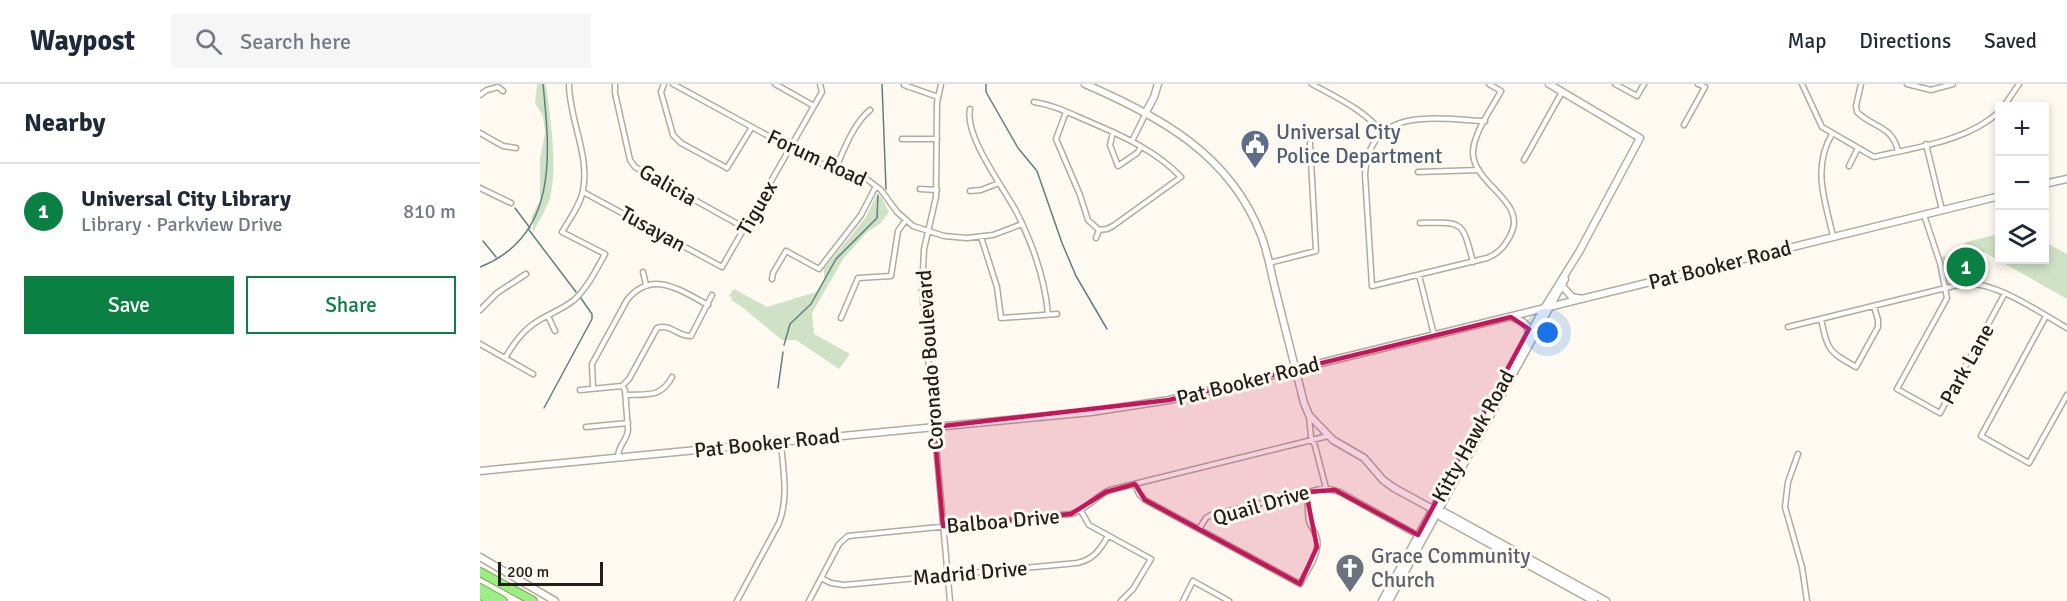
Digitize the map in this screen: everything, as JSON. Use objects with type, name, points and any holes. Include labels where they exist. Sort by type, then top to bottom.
[{"type":"highway","points":[[480,572],[534,601]]},
{"type":"highway","points":[[480,588],[503,601]]},
{"type":"highway","points":[[480,594],[490,601]]},
{"type":"main road","points":[[1085,84],[1146,112],[1181,134],[1218,167],[1235,189],[1256,225],[1309,415],[1328,436],[1364,458],[1383,480],[1394,488],[1435,510],[1444,512],[1480,535],[1582,591],[1606,601]]},
{"type":"main road","points":[[1146,112],[1158,84]]},
{"type":"main road","name":"Kitty Hawk Road","points":[[1382,601],[1391,590],[1640,138],[1549,84]]},
{"type":"main road","points":[[2049,183],[2067,179]]},
{"type":"main road","name":"Pat Booker Road","points":[[480,471],[1090,412],[1144,404],[1207,392],[1995,197]]},
{"type":"main road","name":"Kitty Hawk Road","points":[[1512,370],[1529,334],[1562,286],[1567,273]]},
{"type":"main road","points":[[1562,286],[1572,297],[1582,300]]},
{"type":"main road","points":[[1511,317],[1526,324],[1529,334]]},
{"type":"main road","points":[[480,556],[555,601]]},
{"type":"main road","name":"Kitty Hawk Road","points":[[1389,601],[1391,590]]},
{"type":"main road","points":[[1582,591],[1594,601]]},
{"type":"street","points":[[505,358],[523,332],[565,307],[580,294],[605,254],[562,232],[583,192],[582,148],[569,97],[569,84]]},
{"type":"street","name":"Galicia","points":[[615,84],[630,160],[635,167],[745,228]]},
{"type":"street","points":[[664,84],[661,92],[673,135],[681,142],[727,168],[752,128]]},
{"type":"street","name":"Forum Road","points":[[673,84],[816,162],[860,174],[876,186],[913,226],[956,238],[981,237],[1022,224]]},
{"type":"street","points":[[775,84],[814,106]]},
{"type":"street","name":"Tiguex","points":[[722,267],[822,92],[820,84]]},
{"type":"street","name":"Coronado Boulevard","points":[[941,84],[938,98],[934,213],[921,267],[950,601]]},
{"type":"street","points":[[1312,84],[1361,112],[1374,122],[1382,133]]},
{"type":"street","points":[[1485,121],[1408,120],[1393,125],[1382,133],[1371,147],[1366,163],[1372,286],[1492,256],[1501,250],[1514,228],[1513,212],[1479,170],[1473,159],[1473,148],[1501,91],[1489,84]]},
{"type":"street","points":[[1615,84],[1637,96],[1644,84]]},
{"type":"street","points":[[1684,125],[1705,87],[1698,84]]},
{"type":"street","points":[[1802,84],[1822,128],[1874,157],[1966,134],[1995,116]]},
{"type":"street","points":[[1861,84],[1856,106],[1857,112],[1887,131],[1898,151]]},
{"type":"street","points":[[1907,84],[1930,90],[1953,84]]},
{"type":"street","points":[[2007,102],[2019,84]]},
{"type":"street","points":[[904,85],[938,98]]},
{"type":"street","points":[[480,95],[492,88],[498,87],[503,91]]},
{"type":"street","points":[[1524,160],[1562,92]]},
{"type":"street","points":[[1034,102],[1054,106],[1132,141],[1165,162],[1181,177],[1113,226],[1098,230]]},
{"type":"street","points":[[970,109],[970,128],[1022,224],[1040,269],[1048,314]]},
{"type":"street","points":[[836,168],[863,117],[870,110]]},
{"type":"street","points":[[1066,111],[1056,138],[1088,220],[1098,230]]},
{"type":"street","points":[[1132,141],[1146,112]]},
{"type":"street","points":[[1113,132],[1110,145],[1118,166],[1142,147]]},
{"type":"street","points":[[480,133],[502,146],[516,148]]},
{"type":"street","points":[[1832,134],[1824,148],[1820,172],[1834,237]]},
{"type":"street","points":[[902,139],[937,139]]},
{"type":"street","points":[[1268,263],[1316,251],[1310,144]]},
{"type":"street","points":[[1926,144],[1942,210]]},
{"type":"street","points":[[1848,166],[1858,148]]},
{"type":"street","points":[[1418,172],[1479,170]]},
{"type":"street","points":[[970,190],[981,190],[999,183]]},
{"type":"street","points":[[772,279],[786,251],[819,269],[861,215],[876,186]]},
{"type":"street","points":[[480,188],[511,203]]},
{"type":"street","points":[[920,189],[936,190]]},
{"type":"street","name":"Tusayan","points":[[583,192],[722,267]]},
{"type":"street","points":[[1924,215],[1946,287]]},
{"type":"street","points":[[841,318],[858,278],[891,276],[898,231],[905,220]]},
{"type":"street","points":[[1420,222],[1450,222],[1461,227],[1466,233],[1473,262]]},
{"type":"street","points":[[1096,238],[1098,230]]},
{"type":"street","points":[[981,237],[997,287],[1001,318],[1057,314]]},
{"type":"street","points":[[643,272],[646,285]]},
{"type":"street","points":[[480,310],[497,293],[526,274]]},
{"type":"street","points":[[1419,275],[1434,335]]},
{"type":"street","points":[[1788,327],[1946,287],[1972,283],[1985,285],[2005,293],[2067,328]]},
{"type":"street","points":[[593,388],[592,364],[627,300],[635,291],[646,285],[668,285],[708,305]]},
{"type":"street","name":"Park Lane","points":[[1946,287],[1946,303],[1898,389],[1940,413],[2005,293]]},
{"type":"street","points":[[580,390],[622,386],[629,379],[657,328],[665,326],[683,336],[691,336],[712,295]]},
{"type":"street","points":[[1821,319],[1829,349],[1833,354],[1856,367],[1878,327],[1874,306]]},
{"type":"street","points":[[549,316],[555,331]]},
{"type":"street","points":[[2046,316],[1981,436],[2029,463],[2067,395]]},
{"type":"street","points":[[480,344],[533,374]]},
{"type":"street","points":[[626,395],[658,393],[667,387],[672,377]]},
{"type":"street","points":[[618,457],[618,448],[628,434],[626,395],[622,386]]},
{"type":"street","points":[[1309,415],[1308,424],[1326,488]]},
{"type":"street","points":[[586,427],[628,423]]},
{"type":"street","name":"Balboa Drive","points":[[809,601],[839,544],[849,536],[1071,514],[1081,511],[1106,492],[1328,436]]},
{"type":"street","points":[[737,601],[779,523],[783,511],[785,495],[781,442]]},
{"type":"street","points":[[1798,454],[1788,482],[1785,507],[1802,567],[1806,601]]},
{"type":"street","points":[[1135,484],[1139,494],[1145,500],[1300,584],[1315,557],[1317,547],[1317,536],[1309,520],[1306,492]]},
{"type":"street","name":"Quail Drive","points":[[1199,529],[1206,518],[1211,515],[1326,488],[1340,492],[1420,536]]},
{"type":"street","points":[[1081,511],[1089,525],[1151,559],[1133,589],[1121,601]]},
{"type":"street","name":"Madrid Drive","points":[[821,578],[831,583],[844,585],[1084,562],[1098,553],[1108,536]]},
{"type":"street","points":[[1256,559],[1259,554]]},
{"type":"street","points":[[1183,601],[1193,581],[1229,601]]},
{"type":"highlighted area","points":[[1511,317],[1529,329],[1418,535],[1335,490],[1306,492],[1317,547],[1300,584],[1145,500],[1135,484],[1106,492],[1071,514],[943,526],[934,427],[1169,400]]},
{"type":"green space","points":[[537,84],[546,84],[553,171],[550,198],[533,232],[531,218],[540,200],[540,158],[545,133],[543,116],[535,103]]},
{"type":"green space","points":[[876,196],[881,197],[889,212],[881,223],[867,232],[843,259],[812,313],[814,334],[850,354],[839,369],[796,340],[782,340],[731,300],[729,296],[734,289],[767,307],[816,292],[824,280],[824,269],[866,217]]},
{"type":"green space","points":[[1995,235],[1995,258],[1984,252],[1980,281],[1967,279],[1948,282],[1941,257],[1958,252],[1966,242]]},
{"type":"green space","points":[[2049,244],[2067,254],[2067,299],[2005,264],[2049,264]]},
{"type":"waterway","points":[[480,267],[506,253],[524,235],[536,214],[544,190],[547,164],[543,84]]},
{"type":"waterway","points":[[882,84],[886,189]]},
{"type":"waterway","points":[[986,84],[986,92],[1018,148],[1037,171],[1076,276],[1107,329]]},
{"type":"waterway","points":[[784,345],[790,324],[811,304],[836,259],[877,218],[878,195]]},
{"type":"waterway","points":[[515,208],[530,228]]},
{"type":"waterway","points":[[529,230],[576,292]]},
{"type":"waterway","points":[[483,241],[496,257]]},
{"type":"waterway","points":[[544,408],[592,319],[592,314],[580,297]]},
{"type":"waterway","points":[[778,388],[783,352]]},
{"type":"place","name":"Universal City Police Department","points":[[1255,170]]},
{"type":"place","name":"Universal City Library","points":[[1966,267]]},
{"type":"place","name":"Grace Community Church","points":[[1350,594]]}]
